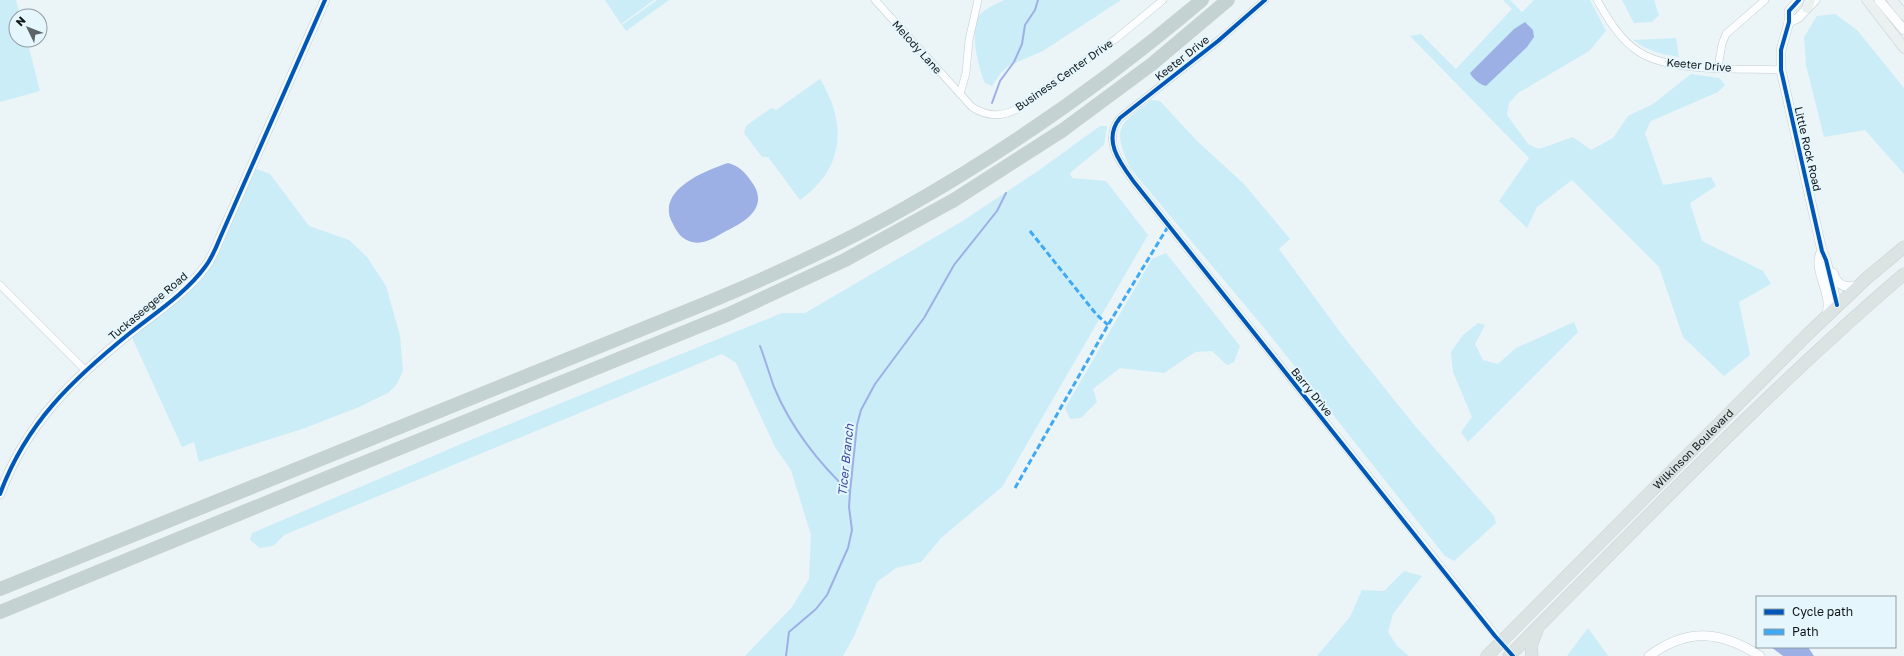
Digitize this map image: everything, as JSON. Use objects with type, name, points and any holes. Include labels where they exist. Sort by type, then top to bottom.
[{"type":"highway","points":[[2,588],[710,302],[815,255],[910,205],[1008,146],[1088,90],[1136,54],[1202,0]]},
{"type":"highway","points":[[2,612],[319,480],[729,314],[845,260],[954,200],[1057,134],[1152,64],[1228,0]]},
{"type":"main road","points":[[1867,0],[1904,48]]},
{"type":"main road","points":[[1892,0],[1904,15]]},
{"type":"main road","name":"Wilkinson Boulevard","points":[[1487,656],[1837,305],[1904,247]]},
{"type":"main road","name":"Wilkinson Boulevard","points":[[1511,655],[1715,449],[1815,352],[1904,274]]},
{"type":"main road","points":[[1715,449],[1716,442],[1721,433],[1833,321],[1837,315],[1837,305]]},
{"type":"main road","points":[[1532,656],[1533,637],[1540,625]]},
{"type":"street","name":"Tuckaseegee Road","points":[[0,494],[9,471],[33,429],[54,401],[85,370],[188,286],[206,266],[220,238],[325,0]]},
{"type":"street","name":"Melody Lane","points":[[875,0],[960,94]]},
{"type":"street","points":[[960,94],[966,74],[969,40],[978,0]]},
{"type":"street","name":"Business Center Drive","points":[[960,94],[972,107],[986,114],[998,115],[1009,113],[1068,74],[1118,38],[1163,0]]},
{"type":"street","name":"Keeter Drive","points":[[1113,131],[1120,118],[1212,46],[1265,0]]},
{"type":"street","name":"Keeter Drive","points":[[1597,0],[1621,36],[1639,52],[1649,58],[1674,65],[1781,70]]},
{"type":"street","points":[[1718,68],[1722,44],[1726,34],[1765,0]]},
{"type":"street","points":[[1788,22],[1798,18],[1809,4],[1815,0]]},
{"type":"street","points":[[1878,0],[1904,30]]},
{"type":"street","name":"Little Rock Road","points":[[1797,1],[1789,11],[1788,22],[1781,50],[1781,70],[1822,252],[1826,261],[1837,305]]},
{"type":"street","name":"Barry Drive","points":[[1113,131],[1113,142],[1116,156],[1134,182],[1511,655]]},
{"type":"street","name":"Little Rock Road","points":[[1822,252],[1819,262],[1829,307],[1824,318]]},
{"type":"street","points":[[1826,261],[1830,265],[1835,280],[1840,284],[1851,287],[1863,282]]},
{"type":"street","points":[[0,285],[85,370]]},
{"type":"street","points":[[1650,656],[1663,646],[1698,635],[1720,638],[1742,644],[1760,656]]},
{"type":"shaded area","points":[[0,0],[16,0],[18,8],[8,8],[8,48],[29,48],[40,91],[0,102]]},
{"type":"shaded area","points":[[605,0],[654,0],[621,24]]},
{"type":"shaded area","points":[[657,0],[669,0],[626,31],[622,25]]},
{"type":"shaded area","points":[[1004,0],[1121,0],[1043,51],[1008,66],[1000,74],[992,86],[985,83],[980,68],[975,41],[976,24],[980,14]]},
{"type":"shaded area","points":[[1503,0],[1510,0],[1522,12],[1534,0],[1590,0],[1606,31],[1589,51],[1518,93],[1509,103],[1507,115],[1528,144],[1539,149],[1573,137],[1591,150],[1613,138],[1628,116],[1653,104],[1691,74],[1719,78],[1725,85],[1718,92],[1651,121],[1645,133],[1663,185],[1711,177],[1716,186],[1690,203],[1702,241],[1763,271],[1771,284],[1739,302],[1750,355],[1724,376],[1683,337],[1659,267],[1572,180],[1537,207],[1527,228],[1499,201],[1529,158],[1410,36],[1421,34],[1456,69],[1512,9]]},
{"type":"shaded area","points":[[1622,0],[1654,0],[1659,15],[1652,22],[1634,23]]},
{"type":"shaded area","points":[[1835,14],[1857,30],[1904,88],[1904,174],[1865,130],[1824,137],[1806,65],[1804,37],[1817,16]]},
{"type":"shaded area","points":[[1676,38],[1679,57],[1655,52],[1633,40]]},
{"type":"shaded area","points":[[820,79],[835,112],[837,144],[833,159],[826,174],[815,187],[800,200],[768,157],[762,157],[744,133],[746,126],[771,108],[776,110]]},
{"type":"shaded area","points":[[1151,100],[1160,101],[1196,140],[1244,184],[1290,239],[1279,249],[1343,336],[1415,426],[1494,516],[1496,523],[1454,561],[1445,556],[1265,329],[1130,168],[1121,144],[1121,128],[1131,116]]},
{"type":"shaded area","points":[[1100,126],[1107,126],[1104,145],[1070,173],[1072,178],[1106,181],[1148,235],[1002,487],[941,538],[921,562],[896,568],[877,582],[854,636],[843,656],[745,656],[792,607],[809,579],[811,535],[791,470],[775,447],[736,363],[722,354],[284,535],[273,546],[260,548],[250,540],[252,533],[473,439],[782,313],[805,313],[961,222],[1038,171]]},
{"type":"shaded area","points":[[251,167],[270,174],[309,226],[349,240],[367,257],[386,286],[400,336],[403,370],[397,384],[388,393],[359,407],[305,428],[199,462],[194,442],[182,447],[130,333],[206,266]]},
{"type":"shaded area","points":[[1166,253],[1240,346],[1234,362],[1227,365],[1212,351],[1195,352],[1164,373],[1120,368],[1093,389],[1097,402],[1081,418],[1070,419],[1065,408],[1152,259]]},
{"type":"shaded area","points":[[1574,322],[1578,332],[1468,442],[1461,432],[1472,417],[1453,372],[1451,352],[1463,335],[1478,323],[1485,325],[1475,344],[1483,360],[1498,364],[1516,348]]},
{"type":"shaded area","points":[[1404,571],[1422,576],[1393,614],[1388,632],[1397,646],[1409,656],[1317,656],[1350,617],[1362,590],[1384,591]]},
{"type":"shaded area","points":[[1588,628],[1608,656],[1567,656]]},
{"type":"water","points":[[1525,22],[1533,30],[1534,37],[1527,47],[1486,86],[1476,81],[1470,73],[1514,29]]},
{"type":"water","points":[[728,163],[738,167],[744,172],[756,190],[758,198],[754,212],[734,227],[710,240],[697,243],[686,240],[678,233],[673,224],[669,212],[670,202],[676,192],[684,184],[707,171]]},
{"type":"water","points":[[1772,648],[1809,648],[1814,656],[1783,656]]},
{"type":"waterway","name":"Ticer Branch","points":[[992,103],[1000,81],[1014,62],[1022,44],[1025,25],[1035,10],[1038,0]]},
{"type":"waterway","name":"Ticer Branch","points":[[786,656],[789,632],[816,609],[827,595],[848,548],[852,530],[849,507],[850,492],[857,425],[861,410],[875,384],[924,318],[954,265],[997,211],[1006,193]]},
{"type":"waterway","points":[[760,346],[774,387],[788,416],[806,444],[827,469],[850,492]]},
{"type":"marked path","points":[[1015,488],[1108,325],[1169,225]]},
{"type":"marked path","points":[[1030,231],[1096,314],[1108,325]]},
{"type":"cycle path","points":[[0,494],[23,445],[53,404],[109,350],[180,294],[212,257],[325,0]]},
{"type":"cycle path","points":[[1265,0],[1218,41],[1120,118],[1115,126],[1113,135],[1115,151],[1123,167],[1134,182],[1495,636],[1513,656]]},
{"type":"cycle path","points":[[1799,0],[1789,11],[1789,22],[1781,50],[1781,70],[1822,251],[1826,260],[1837,305]]}]
